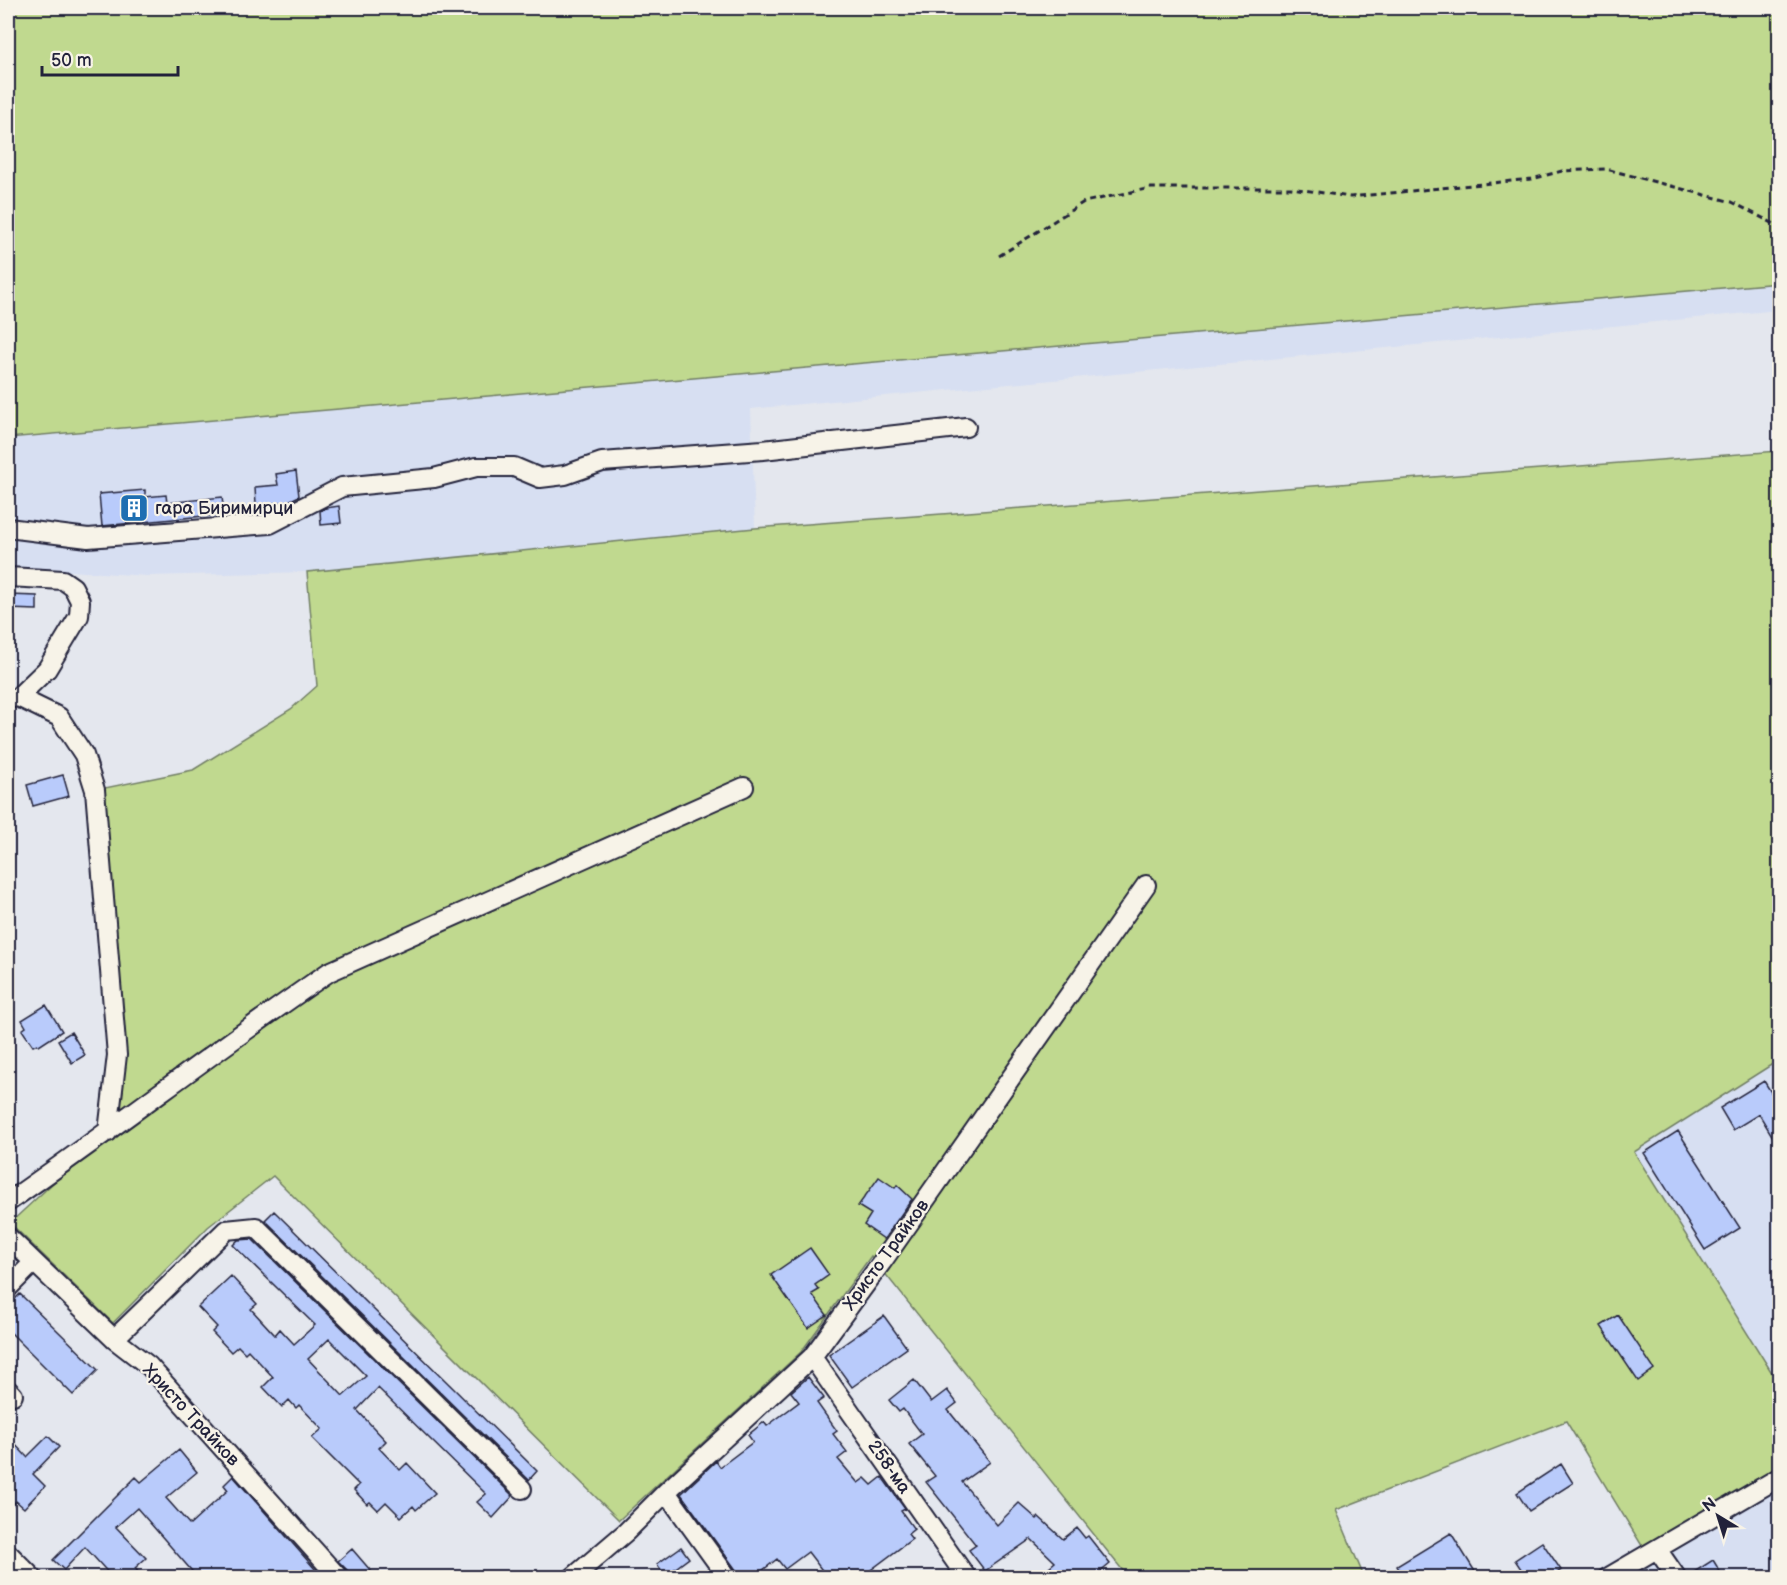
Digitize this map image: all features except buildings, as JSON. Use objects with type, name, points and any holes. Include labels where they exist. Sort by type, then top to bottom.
[{"type":"street","points":[[8,528],[88,538],[270,524],[342,487],[434,478],[476,467],[514,467],[540,478],[565,476],[602,462],[763,450],[966,427]]},
{"type":"street","points":[[8,577],[63,580],[73,586],[80,601],[79,616],[47,669],[13,698],[60,717],[84,755],[95,790],[117,1055],[108,1132]]},
{"type":"street","points":[[8,1202],[329,972],[744,788]]},
{"type":"street","name":"Христо Трайков","points":[[572,1578],[627,1532],[666,1492],[812,1357],[882,1262],[1146,885]]},
{"type":"street","points":[[114,1339],[226,1230],[256,1227],[522,1489]]},
{"type":"street","name":"Христо Трайков","points":[[8,1237],[114,1339],[149,1366],[339,1578]]},
{"type":"street","points":[[8,1288],[34,1262]]},
{"type":"street","name":"258-ма","points":[[812,1357],[967,1578]]},
{"type":"street","points":[[1607,1578],[1779,1477]]},
{"type":"street","points":[[666,1492],[728,1578]]},
{"type":"street","points":[[1657,1549],[1677,1578]]},
{"type":"street","points":[[8,1553],[33,1578]]},
{"type":"path","points":[[999,256],[1084,202],[1152,188],[1291,188],[1350,197],[1532,179],[1562,171],[1606,169],[1732,202],[1779,227]]},
{"type":"shaded area","points":[[1779,283],[1779,310],[751,409],[755,528],[307,572],[148,576],[8,567],[8,438]]},
{"type":"shaded area","points":[[1779,1060],[1779,1384],[1634,1152]]},
{"type":"shaded area","points":[[1779,1477],[1779,1577],[1607,1577]]},
{"type":"green space","points":[[8,8],[1779,8],[1779,283],[8,438]]},
{"type":"green space","points":[[1779,451],[1779,1060],[1634,1152],[1779,1384],[1779,1477],[1647,1554],[1566,1421],[1336,1510],[1364,1577],[1128,1577],[871,1256],[801,1352],[619,1520],[273,1176],[208,1227],[113,1323],[10,1223],[108,1132],[117,1055],[95,790],[193,770],[291,709],[317,686],[307,572],[755,528]]},
{"type":"place","name":"гара Биримирци","points":[[134,508]]}]
